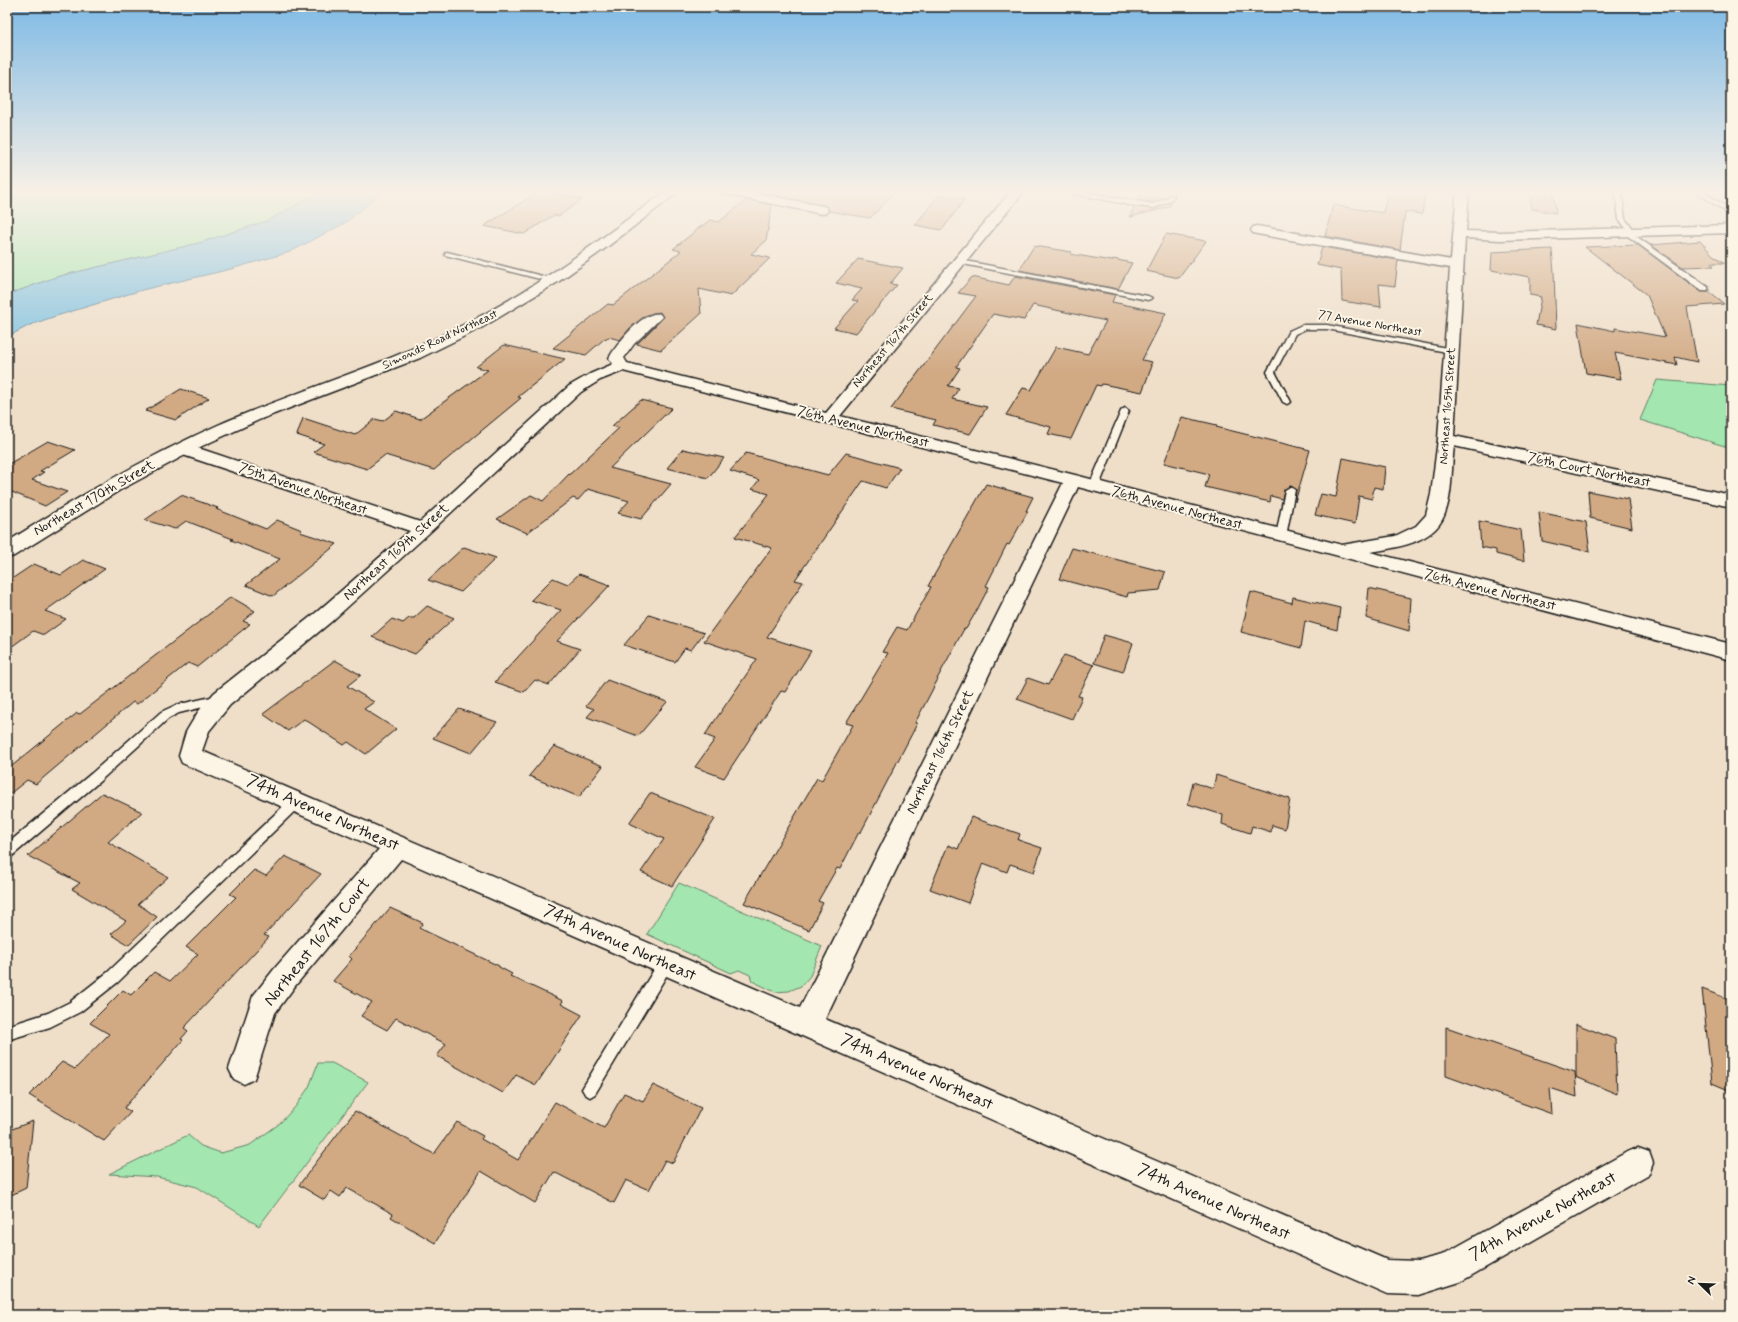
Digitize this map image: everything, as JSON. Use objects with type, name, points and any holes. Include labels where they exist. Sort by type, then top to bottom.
[{"type":"main road","name":"Simonds Road Northeast","points":[[183,448],[264,412],[396,362],[438,343],[501,312],[552,280],[591,252]]},
{"type":"main road","name":"Northeast 170th Street","points":[[7,551],[117,483],[183,448]]},
{"type":"street","name":"Northeast 167th Street","points":[[829,419],[968,252]]},
{"type":"street","points":[[1381,252],[1457,265]]},
{"type":"street","name":"Northeast 165th Street","points":[[1340,551],[1399,541],[1423,530],[1435,516],[1440,494],[1446,439],[1458,252]]},
{"type":"street","points":[[622,366],[616,358],[621,349],[654,317]]},
{"type":"street","name":"76th Avenue Northeast","points":[[622,366],[1083,483],[1281,536],[1731,652]]},
{"type":"street","name":"Northeast 169th Street","points":[[190,756],[192,742],[198,730],[208,715],[222,699],[325,616],[423,529],[575,389],[595,377],[622,366]]},
{"type":"street","name":"76th Court Northeast","points":[[1446,439],[1731,501]]},
{"type":"street","name":"75th Avenue Northeast","points":[[183,448],[423,529]]},
{"type":"street","name":"Northeast 166th Street","points":[[807,1025],[1083,483]]},
{"type":"street","name":"74th Avenue Northeast","points":[[190,756],[1387,1277],[1418,1278],[1448,1270],[1638,1163]]},
{"type":"street","name":"Northeast 167th Court","points":[[244,1069],[263,1006],[285,977],[397,846]]},
{"type":"lane","points":[[1655,252],[1705,289]]},
{"type":"lane","points":[[447,254],[552,280]]},
{"type":"lane","points":[[960,262],[1148,298]]},
{"type":"lane","name":"77 Avenue Northeast","points":[[1287,402],[1271,372],[1292,333],[1305,327],[1327,327],[1452,351]]},
{"type":"lane","points":[[1083,483],[1125,411]]},
{"type":"lane","points":[[1281,536],[1290,490]]},
{"type":"lane","points":[[7,852],[96,777],[165,715],[176,709],[222,699]]},
{"type":"lane","points":[[7,1033],[50,1020],[75,1007],[113,978],[296,802]]},
{"type":"lane","points":[[590,1089],[666,963]]},
{"type":"green space","points":[[7,252],[162,252],[56,277],[7,295]]},
{"type":"green space","points":[[1657,380],[1731,386],[1731,448],[1640,420]]},
{"type":"green space","points":[[679,883],[822,946],[810,976],[801,986],[789,991],[775,992],[752,981],[750,975],[739,970],[731,973],[647,934]]},
{"type":"green space","points":[[318,1063],[332,1063],[368,1082],[259,1226],[197,1187],[157,1177],[109,1174],[188,1135],[201,1146],[221,1153],[250,1145],[279,1124],[296,1106],[309,1087]]},
{"type":"water","points":[[162,252],[291,252],[231,269],[142,290],[30,325],[7,337],[7,295],[56,277]]},
{"type":"building","points":[[680,252],[754,252],[751,254],[770,258],[731,296],[699,289],[701,314],[661,350],[637,344],[663,318],[660,312],[645,316],[630,328],[620,340],[609,337],[604,339],[586,355],[553,348],[608,304],[613,305]]},
{"type":"building","points":[[1030,252],[1070,252],[1072,252],[1070,254],[1112,261],[1113,259],[1132,263],[1118,289],[1019,270]]},
{"type":"building","points":[[1156,252],[1198,252],[1179,278],[1146,271]]},
{"type":"building","points":[[1321,252],[1349,252],[1398,260],[1395,286],[1379,284],[1381,307],[1342,301],[1341,270],[1317,265]]},
{"type":"building","points":[[1492,252],[1552,252],[1556,329],[1536,325],[1541,297],[1530,295],[1530,277],[1491,270]]},
{"type":"building","points":[[1591,252],[1647,252],[1701,292],[1709,292],[1724,304],[1687,307],[1697,362],[1675,357],[1677,365],[1615,353],[1621,379],[1586,373],[1578,323],[1615,331],[1615,328],[1665,337],[1647,295]]},
{"type":"building","points":[[1661,252],[1710,252],[1725,263],[1711,263],[1714,266],[1683,267]]},
{"type":"building","points":[[858,259],[903,268],[890,284],[897,285],[856,333],[834,328],[858,301],[852,300],[862,289],[836,283]]},
{"type":"building","points":[[1015,276],[1115,295],[1112,302],[1166,313],[1142,360],[1152,362],[1150,366],[1152,366],[1142,392],[1102,384],[1101,386],[1096,385],[1071,439],[1048,434],[1051,427],[1006,415],[1023,388],[1031,390],[1056,347],[1088,354],[1106,321],[1033,305],[1024,320],[993,314],[956,367],[960,368],[948,386],[959,388],[952,399],[987,407],[970,434],[933,425],[936,420],[891,409],[976,296],[958,293],[972,277],[1009,285]]},
{"type":"building","points":[[504,345],[565,359],[518,397],[521,398],[434,470],[385,455],[367,469],[313,452],[324,444],[297,435],[303,418],[355,435],[375,419],[383,421],[396,411],[420,419],[488,370],[476,367]]},
{"type":"building","points":[[181,389],[209,398],[176,420],[145,411]]},
{"type":"building","points":[[641,400],[672,408],[610,468],[671,484],[641,519],[618,513],[629,501],[588,489],[578,500],[573,498],[527,533],[497,519],[531,495],[543,501],[569,474],[619,428],[612,426]]},
{"type":"building","points":[[1182,417],[1310,450],[1295,502],[1296,489],[1291,486],[1284,490],[1282,499],[1271,496],[1270,502],[1205,487],[1209,474],[1164,463]]},
{"type":"building","points":[[48,441],[75,450],[40,471],[44,472],[32,480],[67,492],[45,506],[12,492],[7,496],[7,465]]},
{"type":"building","points":[[683,449],[724,458],[708,478],[667,468]]},
{"type":"building","points":[[746,453],[828,475],[846,453],[900,468],[886,488],[863,481],[795,580],[803,582],[767,637],[811,651],[785,692],[781,691],[724,778],[695,767],[715,739],[705,735],[757,659],[704,641],[772,548],[735,537],[769,494],[752,489],[759,480],[730,471]]},
{"type":"building","points":[[1343,458],[1385,467],[1383,489],[1374,487],[1372,499],[1359,496],[1355,524],[1315,515],[1321,494],[1336,497]]},
{"type":"building","points":[[986,484],[1033,497],[1026,511],[1028,511],[1009,545],[1007,544],[986,586],[989,587],[937,679],[915,723],[917,724],[861,832],[859,832],[840,869],[837,868],[818,901],[823,903],[809,930],[744,903],[817,778],[822,780],[853,725],[846,723],[888,653],[882,652],[897,627],[907,630],[931,587],[928,586]]},
{"type":"building","points":[[1588,491],[1628,499],[1632,528],[1590,518]]},
{"type":"building","points":[[181,495],[218,508],[216,509],[266,529],[277,520],[302,530],[300,532],[337,544],[273,596],[246,585],[280,559],[186,521],[175,529],[145,520]]},
{"type":"building","points":[[1539,512],[1586,522],[1590,552],[1542,541]]},
{"type":"building","points":[[1479,521],[1521,530],[1524,561],[1496,554],[1496,550],[1481,547]]},
{"type":"building","points":[[464,547],[496,558],[461,592],[428,580]]},
{"type":"building","points":[[1072,548],[1165,572],[1160,590],[1128,593],[1127,597],[1059,579]]},
{"type":"building","points":[[83,560],[105,569],[45,611],[66,619],[44,635],[33,631],[7,650],[7,582],[34,564],[61,575]]},
{"type":"building","points":[[579,574],[610,585],[557,641],[580,649],[549,685],[535,680],[524,692],[495,682],[561,610],[531,600],[553,578],[568,584]]},
{"type":"building","points":[[1369,588],[1411,598],[1409,631],[1366,618]]},
{"type":"building","points":[[1251,592],[1292,603],[1293,597],[1340,608],[1337,630],[1305,621],[1301,648],[1241,632]]},
{"type":"building","points":[[231,597],[255,611],[243,621],[250,624],[197,667],[188,663],[137,704],[133,702],[36,784],[27,780],[7,796],[7,770],[77,713],[80,714]]},
{"type":"building","points":[[427,606],[454,618],[415,654],[372,637],[392,619],[403,623],[409,618],[414,618]]},
{"type":"building","points":[[649,615],[704,633],[691,650],[685,648],[675,662],[624,645]]},
{"type":"building","points":[[1104,635],[1133,643],[1123,672],[1094,663]]},
{"type":"building","points":[[1064,655],[1094,665],[1078,696],[1082,697],[1072,719],[1017,699],[1028,678],[1048,685]]},
{"type":"building","points":[[335,660],[361,675],[347,686],[374,702],[364,709],[396,729],[366,754],[348,742],[344,745],[304,719],[288,731],[263,714]]},
{"type":"building","points":[[607,680],[667,702],[638,736],[587,717],[594,709],[586,706]]},
{"type":"building","points":[[459,709],[497,722],[471,753],[433,738]]},
{"type":"building","points":[[554,746],[603,766],[579,797],[529,776]]},
{"type":"building","points":[[1216,775],[1290,799],[1285,829],[1272,825],[1271,832],[1252,826],[1250,833],[1222,824],[1223,815],[1188,804],[1193,782],[1213,789]]},
{"type":"building","points":[[102,793],[142,812],[108,842],[168,877],[138,904],[157,917],[128,945],[111,934],[126,921],[72,889],[80,883],[28,856]]},
{"type":"building","points":[[650,793],[715,819],[672,886],[641,872],[664,839],[629,823]]},
{"type":"building","points":[[971,817],[1020,834],[1018,840],[1042,848],[1034,872],[1010,864],[1007,872],[983,863],[968,903],[930,889],[948,845],[958,849]]},
{"type":"building","points":[[285,856],[321,874],[264,935],[269,937],[184,1028],[188,1031],[181,1039],[183,1040],[124,1108],[131,1112],[104,1141],[29,1095],[62,1062],[75,1069],[109,1034],[90,1023],[123,990],[131,995],[154,972],[170,981],[198,954],[186,947],[236,897],[230,894],[254,870],[266,876]]},
{"type":"building","points":[[390,908],[423,923],[419,928],[499,966],[512,974],[510,976],[563,1001],[561,1004],[582,1015],[536,1085],[516,1075],[503,1093],[437,1056],[446,1044],[396,1018],[387,1030],[361,1016],[372,1002],[333,981],[352,959],[349,956]]},
{"type":"building","points":[[1702,989],[1731,1000],[1731,1091],[1712,1083]]},
{"type":"building","points":[[1576,1024],[1615,1039],[1617,1094],[1576,1077]]},
{"type":"building","points":[[1446,1027],[1575,1072],[1577,1097],[1550,1088],[1552,1114],[1446,1076]]},
{"type":"building","points":[[653,1085],[701,1108],[673,1163],[665,1160],[649,1190],[626,1180],[614,1203],[554,1172],[535,1203],[481,1171],[435,1243],[391,1217],[393,1214],[347,1188],[340,1197],[331,1191],[324,1200],[299,1185],[355,1111],[434,1154],[457,1122],[483,1136],[481,1139],[518,1160],[555,1102],[604,1128],[624,1093],[643,1101]]},
{"type":"building","points":[[33,1121],[26,1188],[7,1197],[7,1131]]}]
